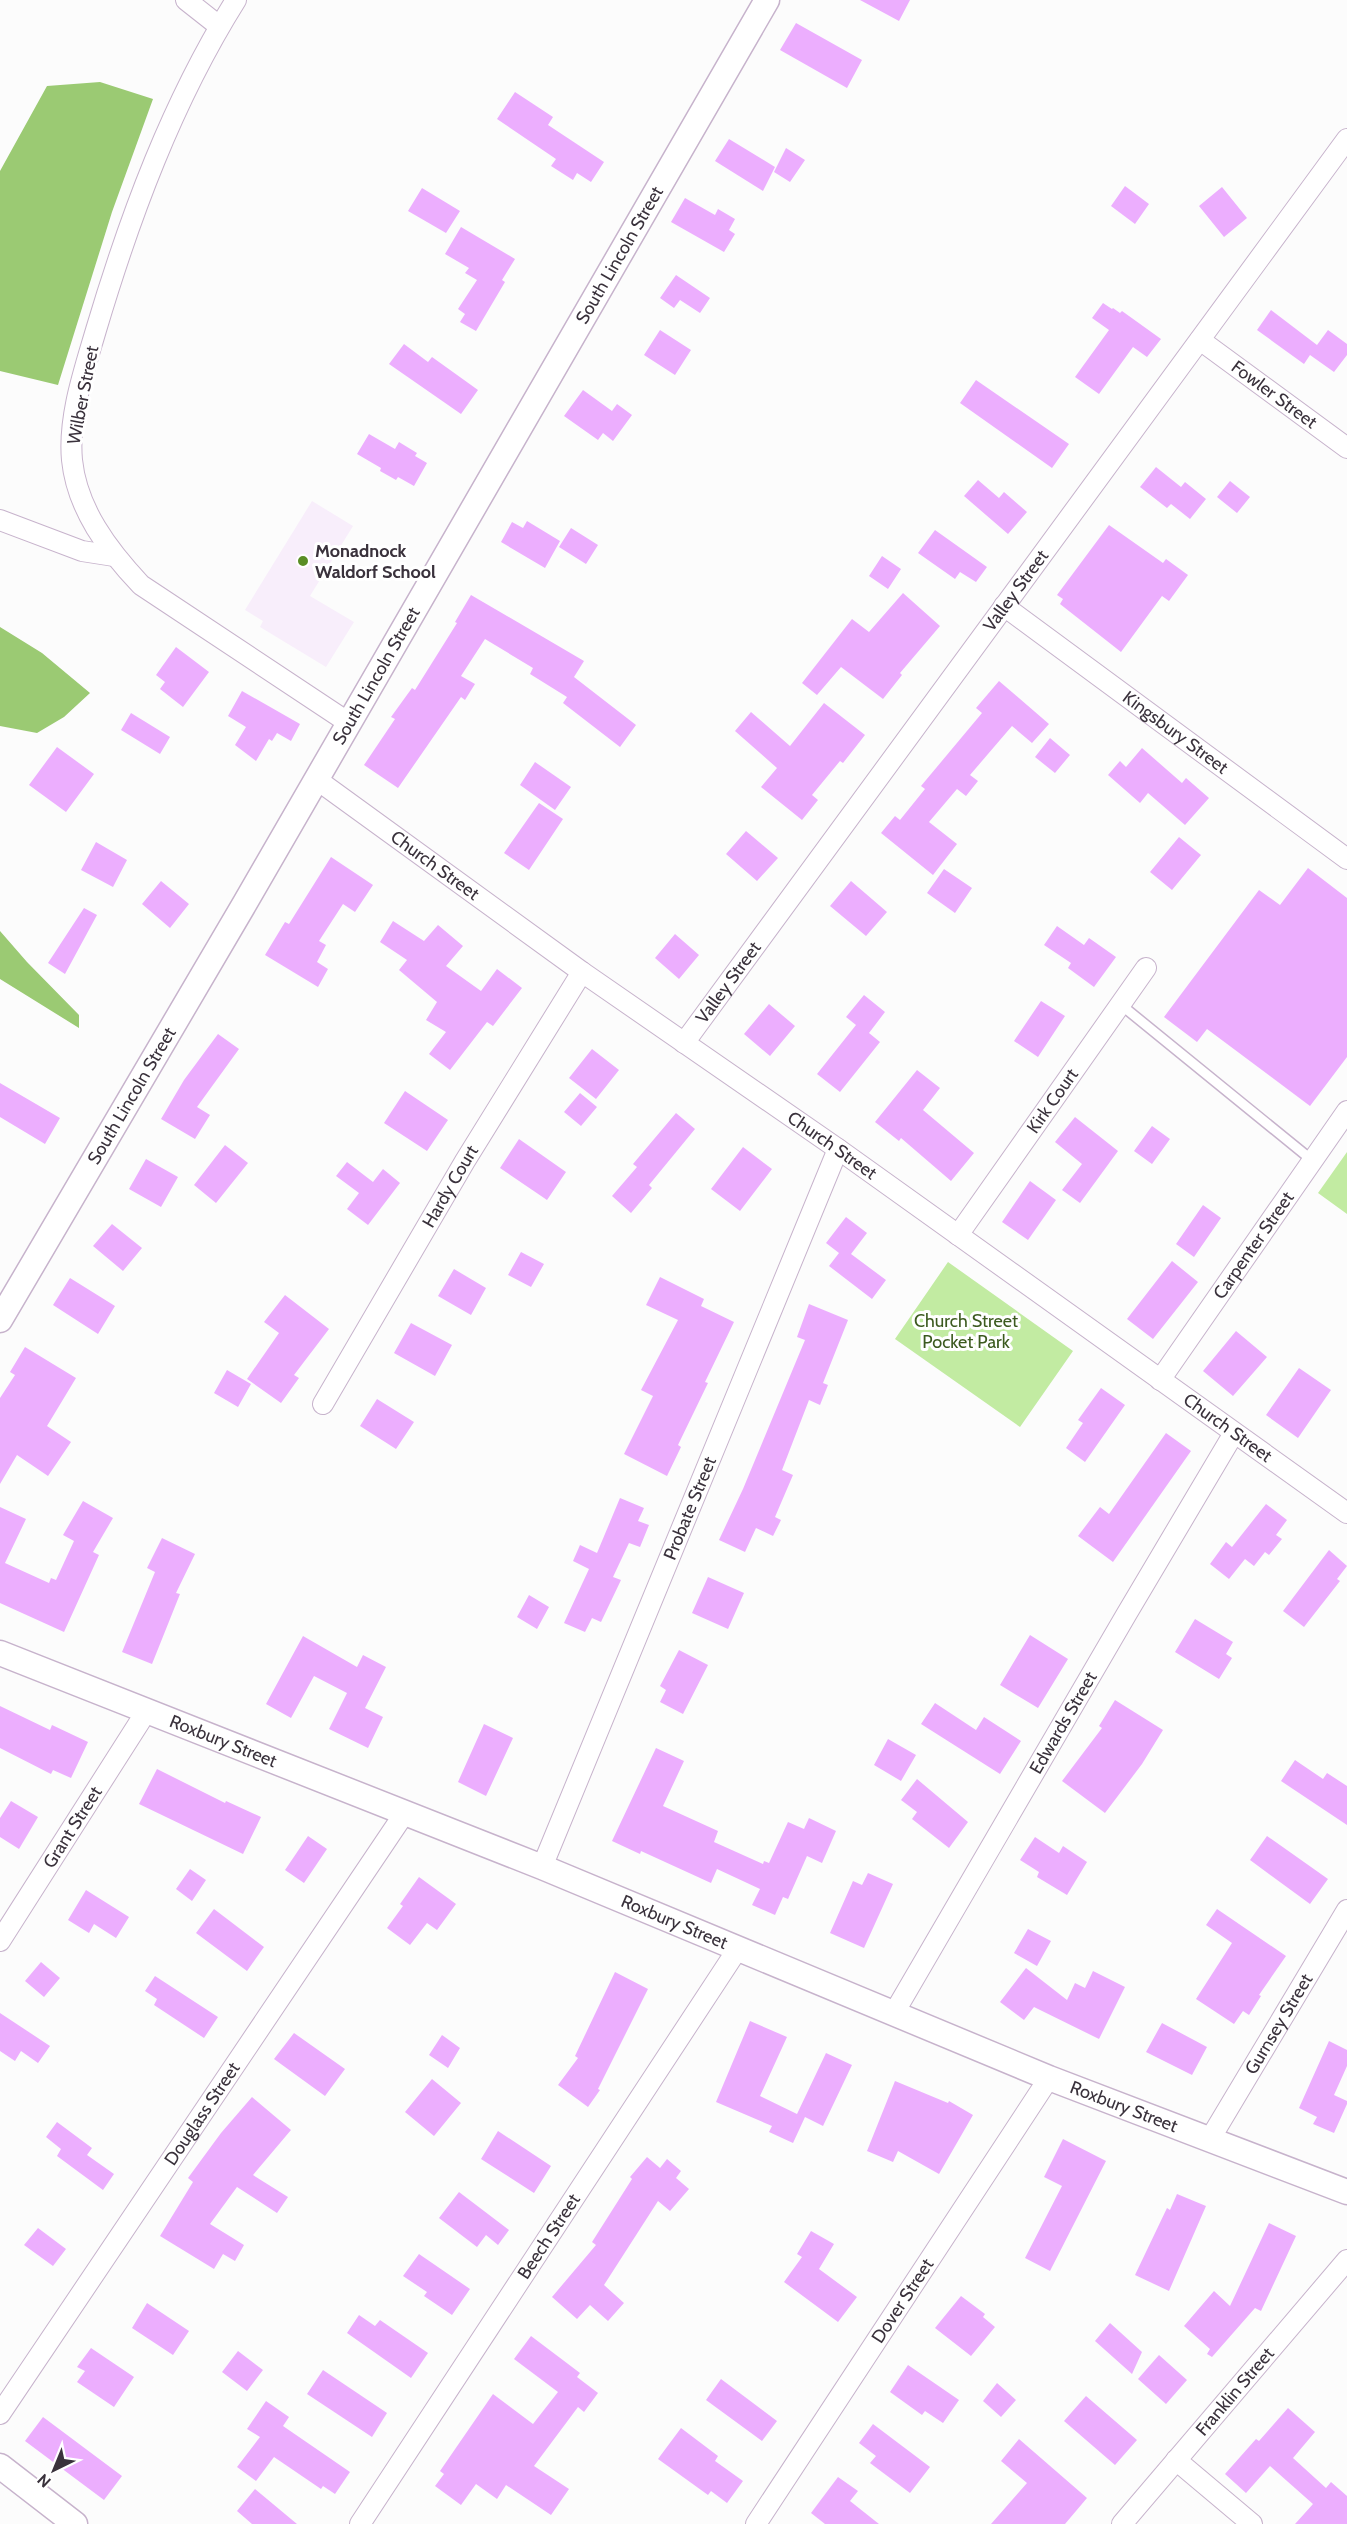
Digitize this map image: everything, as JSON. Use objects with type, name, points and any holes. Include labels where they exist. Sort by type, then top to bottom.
[{"type":"street","points":[[186,0],[219,26]]},
{"type":"street","name":"Wilber Street","points":[[236,0],[219,26],[173,117],[139,200],[114,270],[83,377],[72,432],[72,460],[80,495],[94,525],[114,556],[141,585],[349,723]]},
{"type":"street","name":"South Lincoln Street","points":[[0,1320],[349,723],[767,0]]},
{"type":"street","name":"Valley Street","points":[[684,1043],[1347,139]]},
{"type":"street","name":"Fowler Street","points":[[1200,340],[1347,448]]},
{"type":"street","points":[[0,520],[82,551],[114,556]]},
{"type":"street","name":"Kingsbury Street","points":[[1004,606],[1347,859]]},
{"type":"street","name":"Church Street","points":[[316,779],[582,972],[838,1149],[1347,1513]]},
{"type":"street","name":"Kirk Court","points":[[958,1235],[1146,968]]},
{"type":"street","name":"Hardy Court","points":[[323,1404],[465,1161],[582,972]]},
{"type":"street","name":"Carpenter Street","points":[[1160,1380],[1347,1111]]},
{"type":"street","name":"Probate Street","points":[[542,1868],[838,1149]]},
{"type":"street","name":"Edwards Street","points":[[894,2013],[1234,1433]]},
{"type":"street","name":"Roxbury Street","points":[[0,1653],[146,1713],[542,1868],[1049,2078],[1347,2192]]},
{"type":"street","name":"Grant Street","points":[[0,1941],[146,1713]]},
{"type":"street","name":"Douglass Street","points":[[0,2414],[404,1814]]},
{"type":"street","name":"Gurnsey Street","points":[[1210,2139],[1347,1910]]},
{"type":"street","name":"Beech Street","points":[[360,2524],[737,1950]]},
{"type":"street","name":"Dover Street","points":[[756,2524],[1049,2078]]},
{"type":"street","name":"Franklin Street","points":[[1122,2524],[1347,2260]]},
{"type":"street","points":[[1176,2460],[1252,2524]]},
{"type":"street","points":[[0,2466],[75,2524]]},
{"type":"lane","points":[[1120,1004],[1312,1161]]},
{"type":"shaded area","name":"Monadnock Waldorf School","points":[[312,501],[353,526],[310,596],[354,622],[326,667],[260,627],[263,621],[245,610]]},
{"type":"green space","points":[[100,82],[153,99],[112,212],[58,385],[0,371],[0,171],[47,86]]},
{"type":"green space","points":[[0,627],[42,653],[90,693],[64,717],[37,733],[0,726]]},
{"type":"green space","points":[[0,931],[79,1015],[79,1028],[0,979]]},
{"type":"green space","points":[[1347,1152],[1347,1214],[1318,1193]]},
{"type":"green space","name":"Church Street Pocket Park","points":[[948,1262],[1073,1351],[1020,1427],[895,1339]]},
{"type":"building","points":[[860,0],[910,0],[899,21]]},
{"type":"building","points":[[796,23],[862,60],[847,88],[780,50]]},
{"type":"building","points":[[515,92],[553,117],[548,125],[604,162],[591,182],[577,173],[573,180],[551,166],[556,159],[497,119]]},
{"type":"building","points":[[729,139],[775,167],[763,191],[715,161]]},
{"type":"building","points":[[786,148],[805,160],[790,182],[774,172]]},
{"type":"building","points":[[1125,186],[1149,204],[1135,224],[1111,206]]},
{"type":"building","points":[[1222,187],[1247,218],[1224,237],[1199,206]]},
{"type":"building","points":[[422,188],[460,211],[446,233],[408,211]]},
{"type":"building","points":[[685,198],[715,215],[718,209],[735,219],[729,230],[735,234],[724,252],[671,222]]},
{"type":"building","points":[[461,227],[515,259],[502,280],[505,282],[476,331],[460,322],[465,314],[458,309],[477,280],[465,273],[469,268],[445,254]]},
{"type":"building","points":[[676,275],[710,298],[700,313],[680,300],[674,308],[660,298]]},
{"type":"building","points":[[1103,303],[1120,313],[1122,311],[1161,339],[1147,357],[1133,347],[1099,394],[1075,377],[1109,330],[1092,318]]},
{"type":"building","points":[[1271,310],[1317,345],[1328,330],[1347,344],[1347,355],[1334,372],[1310,355],[1304,364],[1257,330]]},
{"type":"building","points":[[660,330],[691,350],[675,375],[644,355]]},
{"type":"building","points":[[404,344],[428,362],[432,357],[478,390],[461,414],[389,364]]},
{"type":"building","points":[[976,380],[1069,444],[1052,468],[960,403]]},
{"type":"building","points":[[583,390],[612,411],[617,404],[632,415],[613,441],[603,433],[598,440],[564,416]]},
{"type":"building","points":[[369,434],[395,449],[399,442],[417,453],[415,456],[427,463],[414,486],[398,477],[396,480],[357,454]]},
{"type":"building","points":[[1156,467],[1181,487],[1185,482],[1206,499],[1190,519],[1171,504],[1167,508],[1140,487]]},
{"type":"building","points":[[978,480],[999,498],[1004,492],[1027,512],[1008,534],[964,496]]},
{"type":"building","points":[[1230,481],[1250,497],[1237,513],[1217,497]]},
{"type":"building","points":[[527,521],[560,541],[545,568],[501,542],[512,522],[523,528]]},
{"type":"building","points":[[1109,525],[1163,563],[1166,559],[1188,575],[1169,601],[1162,596],[1121,652],[1060,604],[1063,599],[1057,595]]},
{"type":"building","points":[[571,528],[598,545],[586,564],[559,547]]},
{"type":"building","points":[[935,530],[987,567],[976,582],[960,572],[955,579],[918,553]]},
{"type":"building","points":[[882,556],[901,569],[888,589],[869,576]]},
{"type":"building","points":[[903,593],[940,626],[900,673],[902,675],[883,699],[841,667],[817,695],[802,683],[852,619],[869,632]]},
{"type":"building","points":[[471,595],[584,661],[574,677],[636,725],[620,747],[563,703],[567,697],[530,674],[533,668],[485,639],[461,676],[475,684],[465,700],[461,697],[398,788],[364,765],[395,719],[391,717],[412,688],[415,690],[457,623],[455,622]]},
{"type":"building","points":[[176,647],[209,672],[183,707],[160,689],[165,682],[156,675]]},
{"type":"building","points":[[999,681],[1049,724],[1032,743],[1012,726],[970,775],[978,781],[966,796],[957,789],[929,822],[957,844],[933,875],[881,833],[895,816],[900,820],[925,789],[921,786],[982,713],[976,708]]},
{"type":"building","points":[[242,691],[300,724],[291,741],[277,733],[272,741],[269,739],[256,761],[235,745],[246,727],[228,716]]},
{"type":"building","points":[[824,703],[865,735],[843,763],[840,761],[812,795],[818,800],[802,820],[761,787],[777,768],[735,731],[751,712],[790,746]]},
{"type":"building","points":[[131,713],[170,737],[160,754],[121,730]]},
{"type":"building","points":[[1050,738],[1070,755],[1055,773],[1035,757]]},
{"type":"building","points":[[57,747],[94,774],[66,812],[29,785]]},
{"type":"building","points":[[1142,748],[1182,783],[1186,778],[1209,798],[1185,825],[1148,793],[1140,803],[1108,775],[1120,761],[1126,767]]},
{"type":"building","points":[[535,762],[571,787],[555,810],[520,785]]},
{"type":"building","points":[[539,803],[563,819],[529,870],[504,853]]},
{"type":"building","points":[[746,831],[778,858],[757,881],[726,854]]},
{"type":"building","points":[[1179,837],[1201,855],[1172,890],[1150,872]]},
{"type":"building","points":[[96,842],[127,860],[113,887],[81,870]]},
{"type":"building","points":[[331,857],[373,885],[355,912],[343,904],[319,941],[326,945],[317,962],[328,969],[318,987],[265,955],[285,922],[289,924]]},
{"type":"building","points":[[1308,868],[1347,898],[1347,1057],[1310,1106],[1207,1029],[1197,1042],[1164,1017],[1259,890],[1280,905]]},
{"type":"building","points":[[944,869],[972,888],[955,913],[927,893]]},
{"type":"building","points":[[161,881],[189,904],[170,928],[142,904]]},
{"type":"building","points":[[851,881],[887,912],[866,936],[830,906]]},
{"type":"building","points":[[84,908],[97,915],[65,974],[48,963]]},
{"type":"building","points":[[393,921],[424,941],[438,925],[463,946],[446,966],[481,991],[497,969],[522,988],[493,1026],[487,1022],[450,1070],[429,1054],[446,1032],[426,1020],[437,1002],[399,970],[407,960],[380,942]]},
{"type":"building","points":[[1057,926],[1084,945],[1089,938],[1116,957],[1094,987],[1068,968],[1071,963],[1044,945]]},
{"type":"building","points":[[675,934],[699,955],[679,979],[655,958]]},
{"type":"building","points":[[864,995],[885,1012],[869,1033],[880,1042],[840,1092],[817,1074],[856,1025],[846,1017]]},
{"type":"building","points":[[1041,1001],[1065,1016],[1038,1057],[1014,1041]]},
{"type":"building","points":[[769,1004],[795,1026],[770,1056],[744,1034]]},
{"type":"building","points":[[218,1034],[239,1049],[197,1107],[210,1115],[195,1139],[161,1119],[184,1080]]},
{"type":"building","points":[[592,1049],[619,1070],[596,1099],[569,1078]]},
{"type":"building","points":[[917,1070],[940,1088],[923,1110],[974,1153],[951,1181],[901,1138],[899,1141],[875,1122]]},
{"type":"building","points":[[0,1083],[60,1118],[45,1144],[0,1117]]},
{"type":"building","points":[[405,1091],[448,1120],[427,1151],[384,1123]]},
{"type":"building","points":[[580,1093],[597,1107],[581,1126],[564,1112]]},
{"type":"building","points":[[676,1113],[695,1129],[649,1185],[652,1188],[631,1213],[612,1196],[637,1167],[633,1164]]},
{"type":"building","points":[[1075,1117],[1118,1151],[1080,1203],[1062,1190],[1082,1164],[1055,1142]]},
{"type":"building","points":[[1152,1126],[1170,1139],[1152,1164],[1134,1151]]},
{"type":"building","points":[[519,1139],[566,1172],[547,1200],[500,1168]]},
{"type":"building","points":[[225,1145],[248,1163],[216,1203],[194,1185]]},
{"type":"building","points":[[743,1147],[772,1169],[740,1211],[711,1189]]},
{"type":"building","points":[[146,1159],[178,1177],[161,1207],[129,1189]]},
{"type":"building","points":[[347,1162],[373,1182],[383,1169],[400,1183],[368,1225],[347,1209],[359,1193],[336,1176]]},
{"type":"building","points":[[1030,1181],[1056,1200],[1028,1240],[1002,1222]]},
{"type":"building","points":[[1203,1205],[1221,1218],[1194,1257],[1176,1244]]},
{"type":"building","points":[[846,1217],[867,1233],[851,1254],[886,1280],[872,1299],[829,1266],[839,1253],[826,1243]]},
{"type":"building","points":[[112,1224],[142,1248],[123,1271],[93,1246]]},
{"type":"building","points":[[521,1252],[544,1264],[531,1287],[508,1275]]},
{"type":"building","points":[[1172,1261],[1198,1282],[1153,1339],[1127,1319]]},
{"type":"building","points":[[454,1269],[486,1288],[471,1315],[438,1296]]},
{"type":"building","points":[[660,1277],[704,1299],[701,1306],[734,1322],[705,1382],[708,1383],[678,1445],[681,1447],[667,1476],[624,1454],[653,1396],[641,1390],[678,1320],[646,1305]]},
{"type":"building","points":[[70,1278],[115,1306],[98,1334],[53,1305]]},
{"type":"building","points":[[285,1295],[329,1329],[294,1375],[299,1378],[281,1403],[247,1379],[279,1333],[264,1322]]},
{"type":"building","points":[[809,1304],[848,1320],[823,1383],[828,1385],[820,1405],[809,1400],[782,1470],[793,1475],[775,1517],[781,1520],[773,1536],[756,1528],[745,1552],[719,1540],[743,1489],[805,1340],[797,1337]]},
{"type":"building","points":[[411,1323],[452,1345],[435,1376],[394,1353]]},
{"type":"building","points":[[1236,1331],[1267,1357],[1233,1396],[1203,1371]]},
{"type":"building","points":[[25,1347],[76,1378],[47,1426],[71,1442],[48,1476],[17,1455],[0,1484],[0,1398],[15,1375],[10,1372]]},
{"type":"building","points":[[1299,1368],[1331,1390],[1298,1438],[1266,1415]]},
{"type":"building","points":[[227,1370],[251,1384],[238,1407],[214,1393]]},
{"type":"building","points":[[1101,1388],[1125,1405],[1085,1462],[1066,1448],[1083,1423],[1078,1420]]},
{"type":"building","points":[[377,1399],[414,1422],[396,1449],[360,1426]]},
{"type":"building","points":[[1166,1433],[1191,1451],[1113,1562],[1078,1536],[1100,1507],[1109,1514]]},
{"type":"building","points":[[620,1498],[644,1508],[638,1521],[649,1525],[640,1547],[629,1543],[613,1577],[621,1580],[601,1622],[592,1618],[585,1632],[564,1623],[589,1569],[573,1561],[580,1545],[597,1553]]},
{"type":"building","points":[[83,1501],[113,1518],[93,1552],[99,1555],[64,1632],[0,1603],[0,1507],[26,1519],[5,1563],[49,1583],[51,1578],[56,1580],[74,1541],[63,1535]]},
{"type":"building","points":[[1266,1504],[1287,1520],[1276,1535],[1282,1539],[1269,1555],[1265,1552],[1254,1566],[1245,1559],[1229,1579],[1210,1564],[1226,1542],[1232,1547]]},
{"type":"building","points":[[162,1538],[195,1554],[176,1593],[180,1594],[152,1664],[122,1652],[155,1572],[147,1568]]},
{"type":"building","points":[[1329,1550],[1347,1566],[1337,1579],[1340,1581],[1304,1627],[1283,1611]]},
{"type":"building","points":[[708,1577],[744,1593],[728,1629],[692,1613]]},
{"type":"building","points":[[529,1595],[549,1607],[537,1629],[517,1617]]},
{"type":"building","points":[[1195,1619],[1233,1642],[1226,1654],[1232,1658],[1219,1679],[1175,1652]]},
{"type":"building","points":[[1030,1635],[1068,1659],[1038,1708],[1000,1685]]},
{"type":"building","points":[[303,1636],[357,1667],[363,1655],[386,1667],[365,1708],[383,1717],[368,1748],[329,1729],[347,1693],[314,1676],[291,1718],[266,1704]]},
{"type":"building","points":[[679,1650],[708,1665],[683,1714],[660,1702],[666,1690],[660,1686]]},
{"type":"building","points":[[1115,1700],[1163,1730],[1142,1764],[1105,1813],[1062,1781],[1102,1728],[1099,1726]]},
{"type":"building","points":[[935,1703],[976,1730],[984,1717],[1021,1741],[1000,1774],[921,1724]]},
{"type":"building","points":[[0,1706],[50,1730],[52,1725],[88,1742],[71,1778],[53,1770],[51,1774],[0,1748]]},
{"type":"building","points":[[484,1724],[513,1738],[486,1796],[458,1782]]},
{"type":"building","points":[[888,1739],[916,1755],[901,1781],[874,1765]]},
{"type":"building","points":[[656,1748],[684,1761],[663,1806],[718,1831],[714,1842],[763,1864],[764,1861],[769,1863],[788,1822],[804,1829],[809,1818],[836,1831],[822,1863],[807,1856],[788,1899],[783,1897],[775,1915],[752,1905],[760,1889],[717,1869],[711,1883],[641,1851],[640,1854],[612,1841]]},
{"type":"building","points":[[1295,1760],[1323,1779],[1327,1773],[1347,1786],[1347,1825],[1281,1781]]},
{"type":"building","points":[[157,1769],[225,1803],[226,1801],[261,1817],[243,1854],[139,1804]]},
{"type":"building","points":[[917,1779],[968,1822],[949,1848],[912,1819],[917,1812],[901,1800]]},
{"type":"building","points":[[11,1801],[38,1817],[19,1849],[0,1837],[0,1818]]},
{"type":"building","points":[[308,1836],[327,1849],[304,1883],[285,1870]]},
{"type":"building","points":[[1267,1836],[1328,1879],[1310,1904],[1250,1860]]},
{"type":"building","points":[[1035,1837],[1059,1853],[1063,1846],[1087,1862],[1067,1895],[1037,1877],[1039,1872],[1020,1860]]},
{"type":"building","points":[[190,1869],[206,1880],[192,1901],[176,1889]]},
{"type":"building","points":[[868,1873],[893,1884],[864,1948],[830,1933],[853,1881],[862,1885]]},
{"type":"building","points":[[419,1877],[456,1904],[437,1930],[427,1923],[410,1945],[387,1928],[403,1906],[400,1904]]},
{"type":"building","points":[[86,1890],[129,1917],[116,1938],[94,1924],[89,1933],[68,1920]]},
{"type":"building","points":[[214,1909],[264,1947],[247,1971],[196,1933]]},
{"type":"building","points":[[1217,1909],[1286,1956],[1259,1995],[1261,1996],[1249,2015],[1243,2011],[1234,2024],[1196,1999],[1232,1943],[1206,1925]]},
{"type":"building","points":[[1028,1929],[1051,1941],[1037,1966],[1014,1953]]},
{"type":"building","points":[[41,1962],[60,1978],[44,1997],[25,1981]]},
{"type":"building","points":[[1026,1968],[1067,2000],[1075,1983],[1085,1988],[1093,1971],[1125,1987],[1099,2039],[1034,2007],[1024,2020],[1000,2002]]},
{"type":"building","points":[[615,1972],[648,1989],[598,2089],[600,2090],[588,2107],[558,2085],[578,2058],[575,2056]]},
{"type":"building","points":[[155,1976],[218,2017],[204,2038],[154,2005],[157,1999],[145,1991]]},
{"type":"building","points":[[0,2013],[50,2046],[38,2063],[21,2051],[15,2061],[0,2051]]},
{"type":"building","points":[[750,2021],[787,2037],[760,2096],[797,2114],[826,2053],[852,2065],[823,2126],[805,2117],[793,2143],[769,2132],[772,2126],[716,2102]]},
{"type":"building","points":[[1162,2023],[1207,2047],[1192,2075],[1146,2052]]},
{"type":"building","points":[[294,2033],[345,2069],[325,2096],[274,2059]]},
{"type":"building","points":[[442,2035],[460,2048],[448,2068],[429,2055]]},
{"type":"building","points":[[1329,2041],[1347,2050],[1347,2066],[1334,2095],[1347,2101],[1347,2104],[1334,2133],[1313,2124],[1317,2117],[1299,2108]]},
{"type":"building","points":[[432,2079],[461,2103],[434,2136],[405,2112]]},
{"type":"building","points":[[895,2081],[948,2103],[949,2101],[973,2115],[939,2174],[898,2151],[893,2162],[867,2151]]},
{"type":"building","points":[[252,2097],[291,2130],[253,2175],[288,2197],[277,2213],[237,2187],[210,2224],[244,2245],[235,2261],[223,2254],[214,2269],[160,2236],[193,2182],[188,2178],[221,2133]]},
{"type":"building","points":[[57,2122],[92,2148],[87,2155],[114,2174],[103,2190],[57,2156],[61,2149],[46,2137]]},
{"type":"building","points":[[498,2131],[551,2166],[534,2193],[481,2159]]},
{"type":"building","points":[[1063,2139],[1106,2161],[1050,2271],[1025,2258],[1062,2186],[1044,2177]]},
{"type":"building","points":[[647,2157],[660,2168],[667,2159],[681,2171],[676,2178],[689,2189],[670,2211],[658,2201],[604,2285],[624,2303],[608,2321],[590,2305],[577,2319],[552,2297],[596,2245],[592,2242],[632,2179],[630,2177]]},
{"type":"building","points":[[459,2192],[509,2230],[498,2245],[486,2235],[477,2247],[439,2218]]},
{"type":"building","points":[[1177,2194],[1206,2206],[1169,2291],[1135,2275],[1167,2208],[1170,2210]]},
{"type":"building","points":[[1269,2223],[1296,2236],[1261,2311],[1255,2308],[1212,2357],[1207,2354],[1210,2349],[1184,2326],[1214,2291],[1230,2306]]},
{"type":"building","points":[[38,2228],[66,2249],[53,2266],[24,2245]]},
{"type":"building","points":[[811,2231],[834,2244],[819,2269],[857,2297],[838,2322],[784,2282],[802,2257],[797,2254]]},
{"type":"building","points":[[419,2254],[470,2289],[452,2315],[424,2296],[427,2292],[403,2276]]},
{"type":"building","points":[[961,2296],[985,2314],[983,2317],[995,2327],[971,2356],[935,2328]]},
{"type":"building","points":[[147,2303],[189,2331],[173,2355],[132,2328]]},
{"type":"building","points":[[359,2315],[375,2326],[380,2320],[428,2353],[411,2378],[347,2333]]},
{"type":"building","points":[[1110,2323],[1142,2352],[1132,2374],[1095,2341]]},
{"type":"building","points":[[531,2336],[580,2373],[577,2377],[598,2393],[584,2412],[578,2407],[534,2466],[569,2489],[551,2515],[506,2485],[497,2499],[476,2484],[461,2505],[435,2486],[444,2474],[440,2471],[493,2394],[533,2424],[558,2392],[514,2359]]},
{"type":"building","points":[[91,2348],[134,2377],[114,2407],[77,2382],[85,2371],[77,2367]]},
{"type":"building","points":[[238,2351],[263,2370],[247,2391],[222,2372]]},
{"type":"building","points":[[1159,2355],[1187,2380],[1166,2404],[1138,2379]]},
{"type":"building","points":[[908,2365],[959,2400],[943,2423],[925,2411],[922,2415],[890,2392]]},
{"type":"building","points":[[323,2370],[387,2413],[372,2437],[307,2394]]},
{"type":"building","points":[[721,2379],[777,2421],[762,2441],[706,2400]]},
{"type":"building","points":[[997,2383],[1016,2400],[1001,2417],[983,2401]]},
{"type":"building","points":[[1086,2396],[1137,2440],[1115,2465],[1064,2421]]},
{"type":"building","points":[[266,2401],[289,2417],[283,2426],[350,2472],[335,2494],[323,2486],[321,2489],[274,2457],[256,2481],[237,2467],[260,2437],[247,2429]]},
{"type":"building","points":[[1288,2408],[1315,2432],[1293,2458],[1326,2488],[1331,2482],[1347,2496],[1347,2524],[1295,2524],[1313,2504],[1270,2466],[1246,2493],[1225,2474],[1256,2439],[1259,2441]]},
{"type":"building","points":[[43,2417],[122,2476],[104,2500],[25,2441]]},
{"type":"building","points":[[873,2424],[930,2467],[910,2493],[870,2463],[876,2456],[859,2443]]},
{"type":"building","points":[[681,2428],[718,2456],[715,2461],[743,2481],[727,2503],[711,2491],[708,2495],[658,2459]]},
{"type":"building","points":[[1019,2439],[1087,2498],[1065,2524],[991,2524],[1027,2483],[1001,2461]]},
{"type":"building","points":[[838,2477],[858,2491],[850,2501],[879,2524],[825,2524],[811,2513]]},
{"type":"building","points":[[255,2489],[297,2524],[252,2524],[237,2511]]},
{"type":"place","name":"Monadnock Waldorf School","points":[[303,561]]}]
